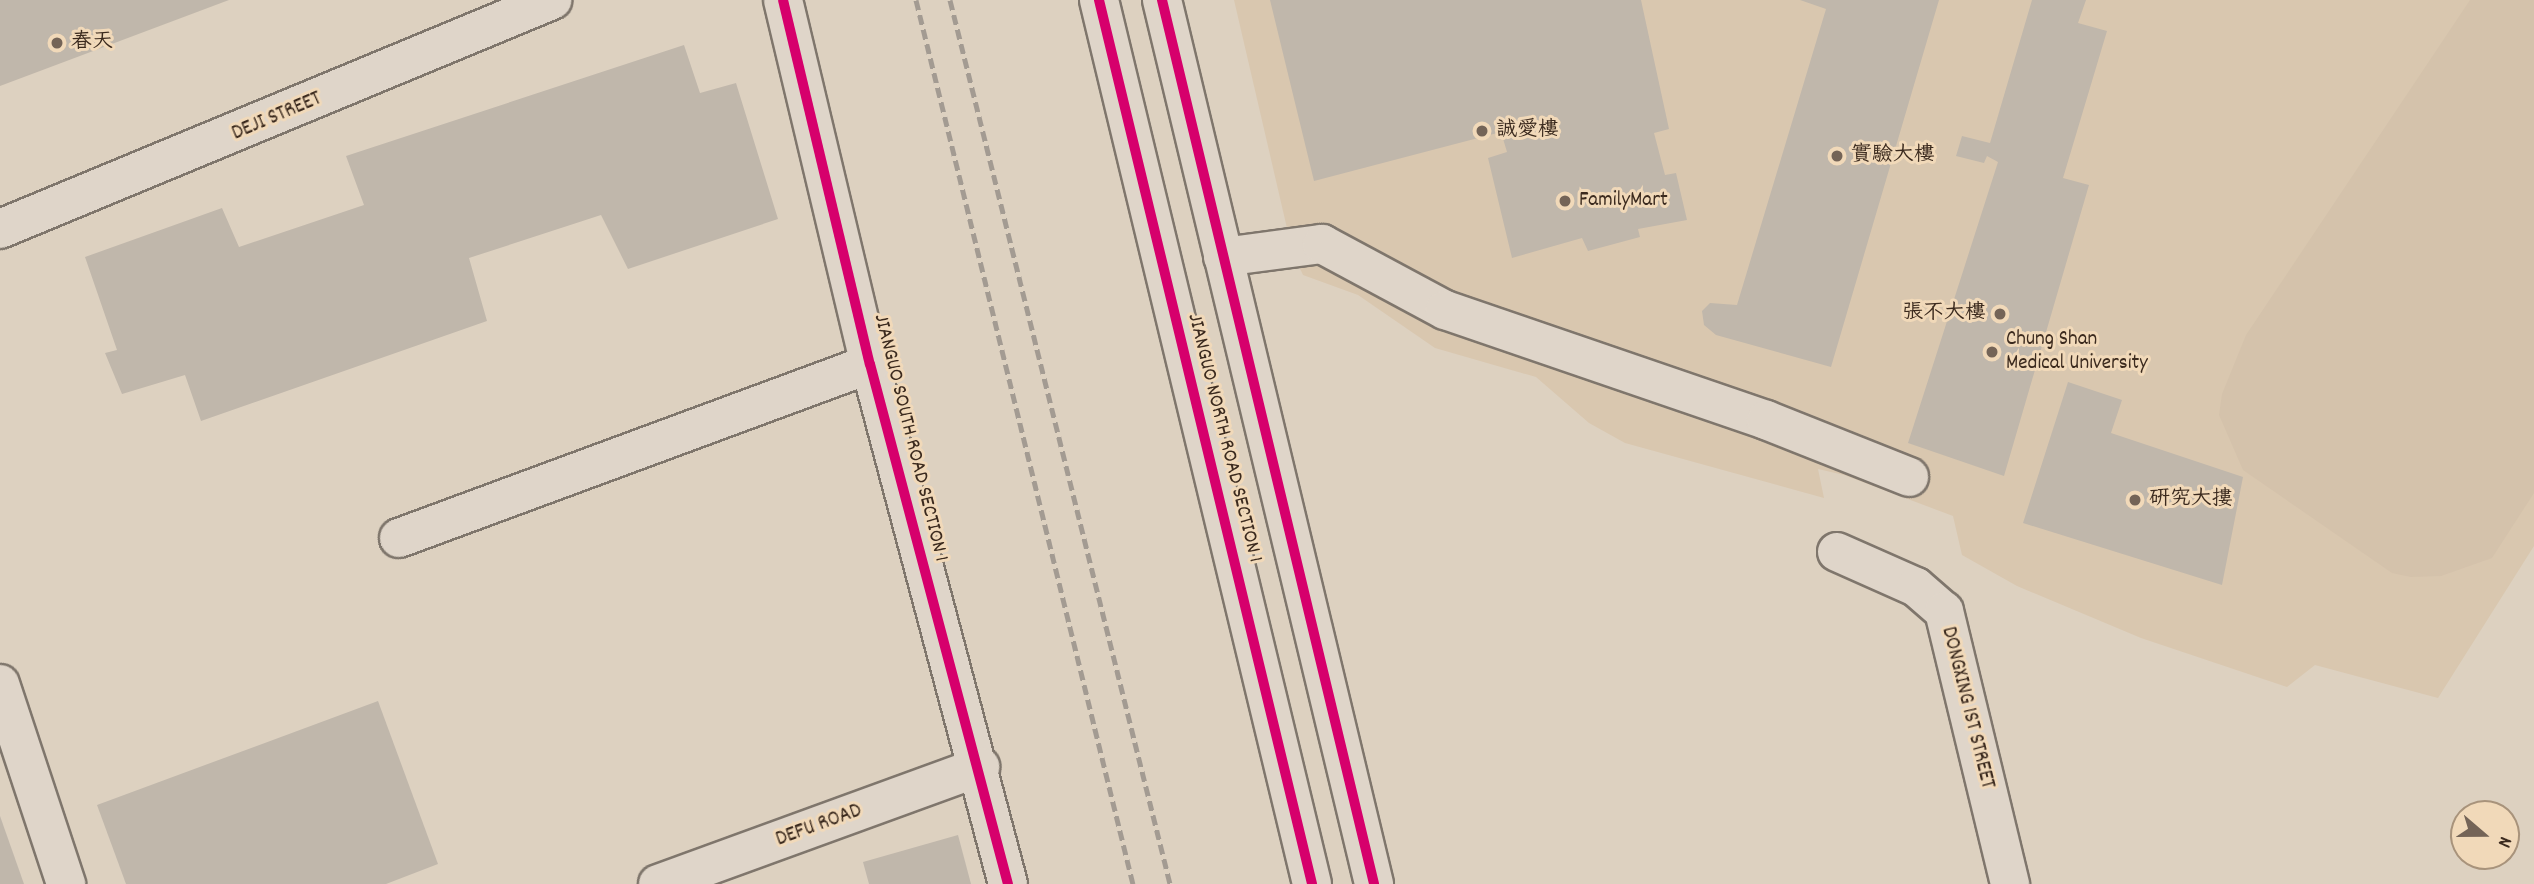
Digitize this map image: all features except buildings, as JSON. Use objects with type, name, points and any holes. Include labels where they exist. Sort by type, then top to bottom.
[{"type":"street","name":"DEJI STREET","points":[[0,229],[552,0]]},
{"type":"street","name":"JIANGUO SOUTH ROAD SECTION 1","points":[[783,0],[870,364],[1008,884]]},
{"type":"street","name":"JIANGUO NORTH ROAD SECTION 1","points":[[1099,0],[1312,884]]},
{"type":"street","name":"JIANGUO NORTH ROAD SECTION 1","points":[[1162,0],[1374,884]]},
{"type":"street","points":[[1223,257],[1322,244],[1445,310],[1766,421],[1909,477]]},
{"type":"street","points":[[399,538],[870,364]]},
{"type":"street","name":"DONGXING 1ST STREET","points":[[1837,552],[1916,587],[1944,611],[2010,884]]},
{"type":"street","points":[[0,684],[66,884]]},
{"type":"street","name":"DEFU ROAD","points":[[658,884],[979,767]]},
{"type":"shaded area","name":"Chung Shan Medical University","points":[[1234,0],[2534,0],[2534,546],[2438,698],[2315,665],[2287,687],[2141,638],[2017,586],[1962,555],[1953,516],[1844,475],[1818,469],[1824,498],[1625,443],[1589,423],[1536,377],[1435,348],[1358,295],[1303,275],[1293,254]]},
{"type":"shaded area","points":[[2470,0],[2534,0],[2534,493],[2492,558],[2441,576],[2411,577],[2392,573],[2243,470],[2219,415],[2222,394],[2246,335]]},
{"type":"railway","points":[[916,0],[1133,884]]},
{"type":"railway","points":[[950,0],[1170,884]]},
{"type":"cycle path","points":[[783,0],[870,364],[1008,884]]},
{"type":"cycle path","points":[[1099,0],[1312,884]]},
{"type":"cycle path","points":[[1162,0],[1374,884]]},
{"type":"place","name":"春天","points":[[57,43]]},
{"type":"place","name":"誠愛樓","points":[[1482,131]]},
{"type":"place","name":"實驗大樓","points":[[1837,156]]},
{"type":"place","name":"FamilyMart","points":[[1565,201]]},
{"type":"place","name":"張不大樓","points":[[2000,314]]},
{"type":"place","name":"Chung Shan Medical University","points":[[1992,352]]},
{"type":"place","name":"研究大摟","points":[[2135,500]]}]
